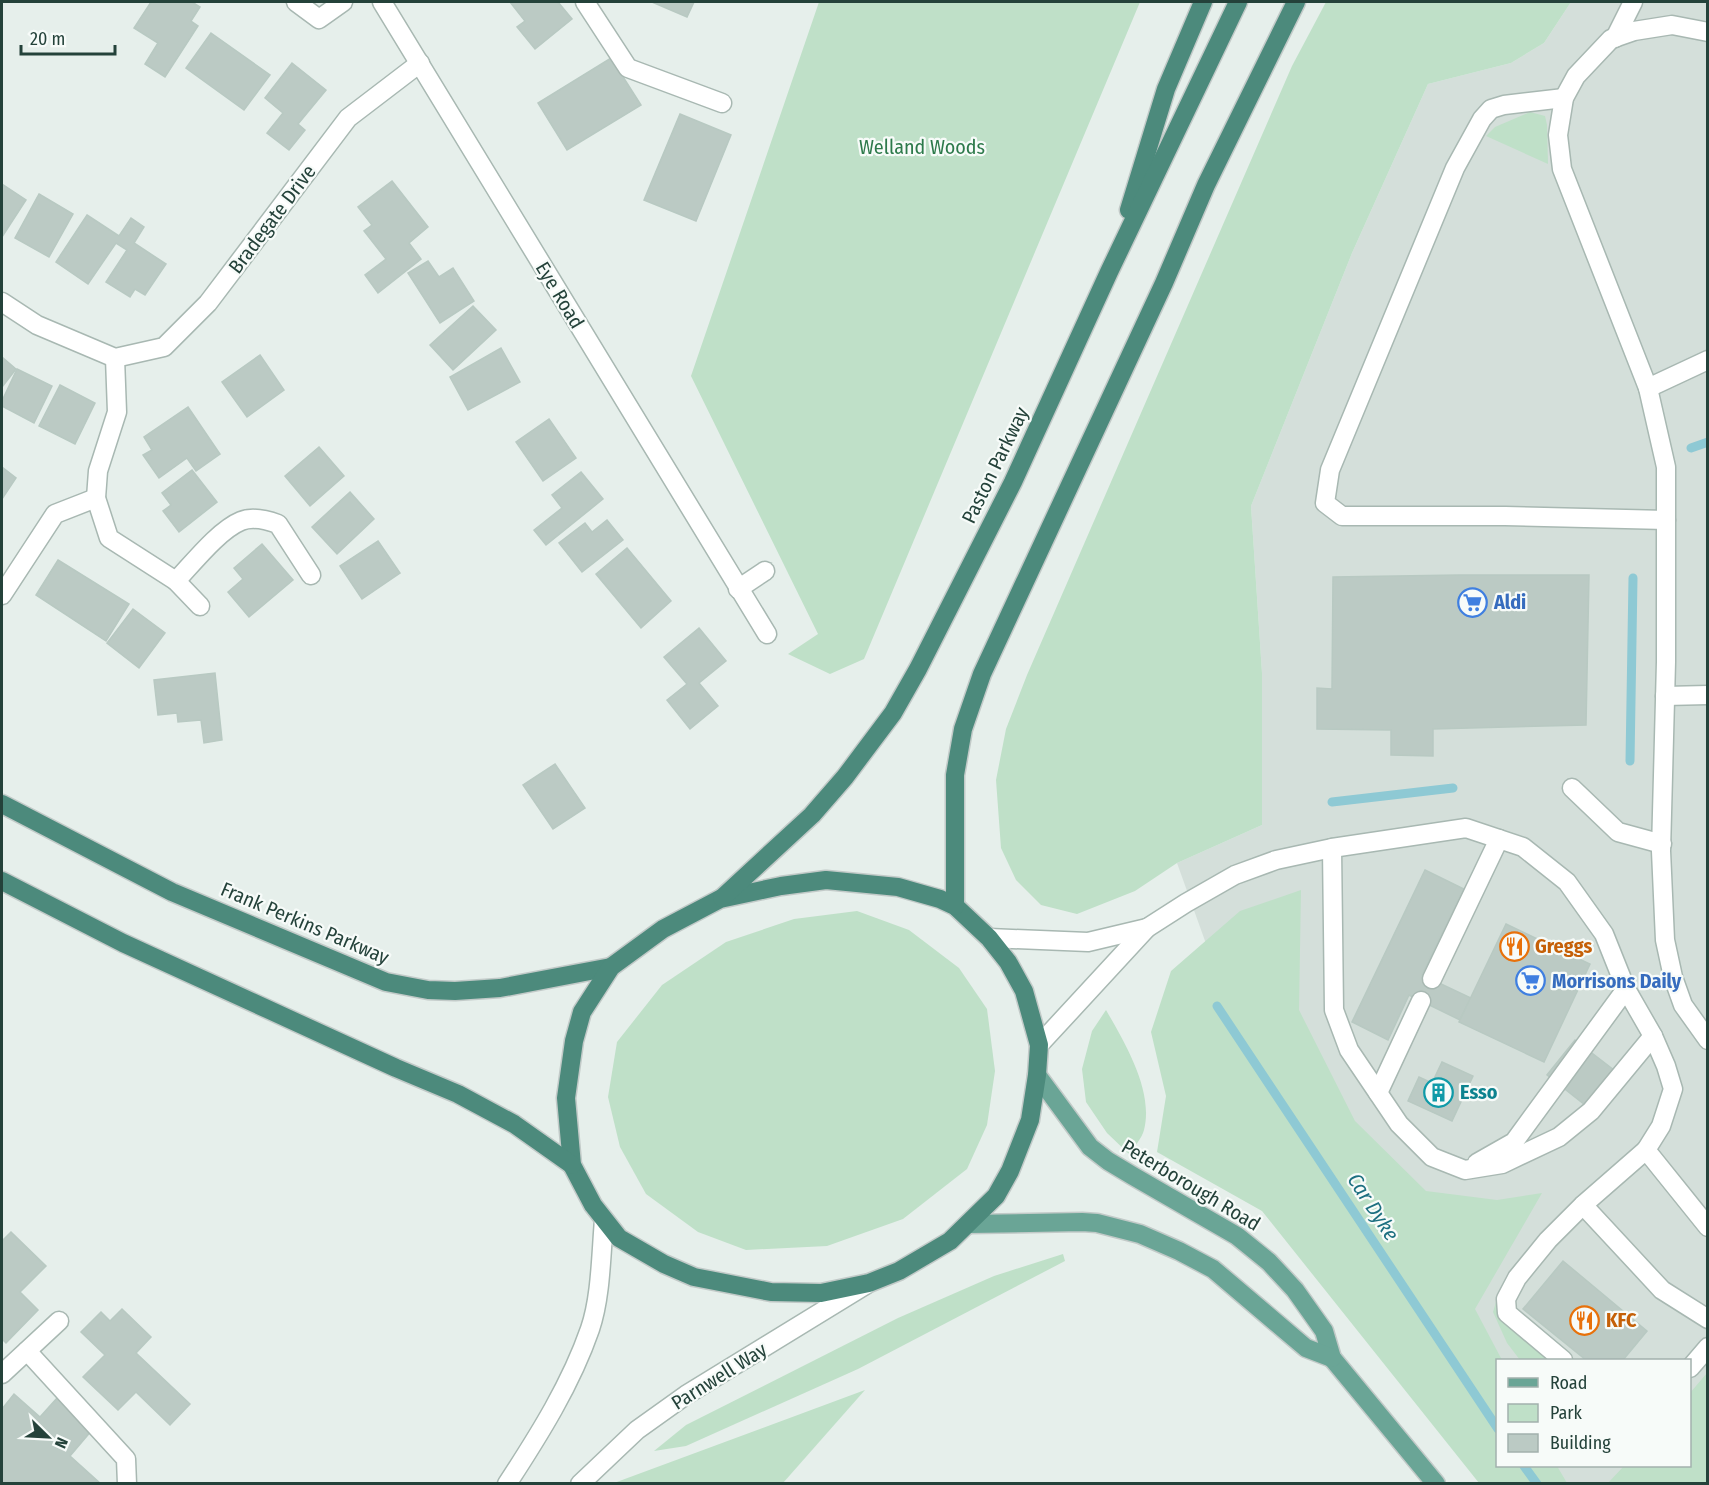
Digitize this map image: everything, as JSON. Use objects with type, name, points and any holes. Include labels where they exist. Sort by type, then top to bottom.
[{"type":"highway","points":[[1109,272],[1166,89],[1203,2]]},
{"type":"highway","name":"Paston Parkway","points":[[720,899],[812,815],[845,777],[893,713],[918,669],[1013,482],[1109,272],[1238,2]]},
{"type":"highway","points":[[955,906],[955,775],[963,729],[982,674],[1164,283],[1206,185],[1296,2]]},
{"type":"highway","name":"Frank Perkins Parkway","points":[[2,804],[172,892],[386,982],[428,990],[455,992],[500,988],[611,967]]},
{"type":"highway","points":[[826,880],[898,887],[955,906],[988,938],[1008,962],[1024,991],[1039,1045],[1037,1076],[1030,1120],[1010,1171],[996,1196],[950,1241],[898,1271],[869,1283],[821,1293],[771,1292],[694,1276],[664,1264],[619,1238],[585,1193],[572,1164],[566,1098],[574,1041],[582,1012],[611,967],[663,929],[720,899],[781,886],[826,880]]},
{"type":"highway","points":[[2,881],[134,948],[458,1094],[514,1124],[572,1164]]},
{"type":"main road","name":"Peterborough Road","points":[[1037,1076],[1090,1147],[1107,1161],[1238,1236],[1269,1262],[1294,1290],[1324,1331],[1332,1358]]},
{"type":"main road","points":[[969,1224],[1097,1223],[1140,1234],[1213,1269],[1306,1348],[1332,1358],[1436,1484]]},
{"type":"street","points":[[296,2],[319,19],[343,2]]},
{"type":"street","name":"Eye Road","points":[[382,2],[767,634]]},
{"type":"street","points":[[585,2],[628,68],[722,103]]},
{"type":"street","points":[[1633,2],[1615,38],[1576,76],[1564,98],[1558,135],[1562,169],[1648,388],[1666,467],[1662,844],[1665,940],[1673,977],[1683,1005],[1707,1040]]},
{"type":"street","points":[[1615,38],[1634,31],[1672,25],[1707,32]]},
{"type":"street","name":"Bradegate Drive","points":[[116,358],[164,347],[208,303],[348,118],[420,63]]},
{"type":"street","points":[[1564,98],[1504,105],[1491,109],[1482,119],[1455,168],[1334,459],[1325,503],[1342,516],[1505,516],[1666,520]]},
{"type":"street","points":[[2,302],[37,325],[116,358],[117,412],[98,471],[96,498],[109,538],[176,581],[200,606]]},
{"type":"street","points":[[1648,388],[1707,360]]},
{"type":"street","points":[[2,595],[55,514],[96,498]]},
{"type":"street","points":[[176,581],[218,537],[242,520],[261,519],[278,524],[311,575]]},
{"type":"street","points":[[738,589],[765,571]]},
{"type":"street","points":[[1665,696],[1707,695]]},
{"type":"street","points":[[1572,788],[1618,832],[1662,844]]},
{"type":"street","points":[[1039,1045],[1147,928],[1234,875],[1276,860],[1332,848],[1466,828],[1523,847],[1567,882],[1604,934],[1626,988],[1653,1036],[1673,1089],[1661,1126],[1646,1150],[1583,1205],[1548,1240],[1517,1278],[1506,1299],[1507,1313],[1562,1359]]},
{"type":"street","points":[[1432,979],[1499,839]]},
{"type":"street","points":[[1332,848],[1334,1010],[1349,1050],[1399,1124],[1432,1157],[1465,1170],[1502,1164],[1559,1137],[1590,1111],[1653,1036]]},
{"type":"street","points":[[988,938],[1088,942],[1147,928]]},
{"type":"street","points":[[1465,1170],[1514,1142],[1626,988]]},
{"type":"street","points":[[1378,1093],[1421,1001]]},
{"type":"street","points":[[1646,1150],[1707,1227]]},
{"type":"street","points":[[1583,1205],[1662,1290],[1707,1319]]},
{"type":"street","points":[[507,1484],[539,1436],[591,1328],[604,1220]]},
{"type":"street","name":"Parnwell Way","points":[[580,1484],[637,1430],[686,1395],[869,1283]]},
{"type":"street","points":[[2,1374],[59,1321]]},
{"type":"street","points":[[1691,1366],[1707,1347]]},
{"type":"street","points":[[27,1351],[126,1460],[127,1484]]},
{"type":"shaded area","points":[[1571,2],[1707,2],[1707,1483],[1563,1483],[1552,1467],[1691,1467],[1691,1359],[1497,1359],[1209,952],[1177,863],[1262,825],[1262,673],[1251,506],[1352,253],[1428,84],[1511,63],[1544,43]]},
{"type":"green space","name":"Welland Woods","points":[[819,2],[1140,2],[864,659],[830,674],[788,654],[818,634],[691,376]]},
{"type":"green space","points":[[1326,2],[1571,2],[1544,43],[1511,63],[1428,84],[1352,253],[1251,506],[1262,673],[1262,825],[1177,863],[1135,891],[1077,914],[1041,905],[1016,880],[1001,848],[996,780],[1006,729],[1027,675],[1292,66]]},
{"type":"green space","points":[[1530,112],[1545,116],[1548,164],[1486,136],[1495,127]]},
{"type":"green space","points":[[1301,890],[1299,1010],[1355,1121],[1426,1191],[1497,1200],[1542,1193],[1475,1309],[1501,1359],[1496,1359],[1496,1467],[1558,1467],[1567,1483],[1479,1483],[1262,1211],[1157,1152],[1166,1096],[1151,1032],[1171,971],[1240,911]]},
{"type":"green space","points":[[857,911],[909,930],[959,968],[987,1009],[995,1071],[987,1125],[967,1169],[903,1219],[827,1246],[746,1250],[698,1232],[646,1194],[620,1147],[608,1097],[617,1042],[662,985],[726,942],[794,919]]},
{"type":"green space","points":[[1106,1010],[1129,1052],[1145,1099],[1144,1130],[1129,1154],[1107,1133],[1086,1102],[1082,1069],[1092,1031]]},
{"type":"green space","points":[[1063,1254],[1065,1261],[858,1369],[686,1446],[654,1451],[686,1425],[898,1318],[994,1276]]},
{"type":"green space","points":[[1499,1292],[1505,1324],[1548,1359],[1519,1359],[1507,1343],[1493,1312]]},
{"type":"green space","points":[[1707,1373],[1707,1483],[1608,1483],[1623,1467],[1691,1467],[1691,1392]]},
{"type":"green space","points":[[865,1390],[783,1483],[614,1483]]},
{"type":"building","points":[[151,2],[192,2],[200,7],[191,21],[198,26],[165,77],[145,64],[158,43],[134,28]]},
{"type":"building","points":[[510,2],[558,2],[572,19],[535,49],[517,27],[525,21]]},
{"type":"building","points":[[652,2],[694,2],[687,17]]},
{"type":"building","points":[[211,33],[270,75],[244,110],[186,68]]},
{"type":"building","points":[[611,58],[641,105],[567,150],[538,103]]},
{"type":"building","points":[[292,63],[326,90],[298,124],[305,130],[289,150],[267,133],[283,113],[265,98]]},
{"type":"building","points":[[680,114],[731,135],[696,221],[644,200]]},
{"type":"building","points":[[392,181],[428,227],[409,243],[421,259],[378,293],[365,275],[386,259],[364,231],[372,225],[358,207]]},
{"type":"building","points":[[2,184],[26,200],[2,237]]},
{"type":"building","points":[[39,194],[73,214],[49,257],[15,238]]},
{"type":"building","points":[[87,215],[119,236],[131,218],[144,227],[134,243],[166,264],[145,295],[135,289],[130,297],[106,282],[127,250],[116,243],[88,284],[56,262]]},
{"type":"building","points":[[428,261],[439,277],[453,268],[474,301],[440,323],[408,273]]},
{"type":"building","points":[[473,306],[496,330],[453,370],[430,345]]},
{"type":"building","points":[[501,348],[520,382],[468,410],[450,377]]},
{"type":"building","points":[[260,355],[284,390],[247,417],[222,382]]},
{"type":"building","points":[[2,357],[16,369],[2,387]]},
{"type":"building","points":[[17,369],[52,386],[34,423],[2,406],[2,401]]},
{"type":"building","points":[[60,385],[95,403],[75,444],[39,426]]},
{"type":"building","points":[[188,407],[220,454],[196,471],[187,458],[159,478],[143,455],[152,450],[144,437]]},
{"type":"building","points":[[549,419],[576,458],[543,481],[516,442]]},
{"type":"building","points":[[319,447],[344,476],[310,506],[285,476]]},
{"type":"building","points":[[2,467],[16,478],[2,499]]},
{"type":"building","points":[[192,470],[217,502],[179,532],[163,511],[171,505],[162,493]]},
{"type":"building","points":[[581,472],[603,499],[546,545],[534,530],[562,508],[552,495]]},
{"type":"building","points":[[350,492],[374,519],[337,554],[312,527]]},
{"type":"building","points":[[607,520],[623,540],[582,572],[559,543],[585,523],[592,532]]},
{"type":"building","points":[[378,541],[400,573],[362,599],[340,566]]},
{"type":"building","points":[[262,544],[293,580],[249,617],[228,592],[243,579],[234,568]]},
{"type":"building","points":[[627,548],[671,601],[641,628],[596,574]]},
{"type":"building","points":[[58,560],[129,604],[106,641],[36,595]]},
{"type":"building","points":[[1589,575],[1586,725],[1433,729],[1433,756],[1391,755],[1391,730],[1317,729],[1317,688],[1332,689],[1333,577]]},
{"type":"building","points":[[133,609],[165,633],[139,668],[107,643]]},
{"type":"building","points":[[699,628],[726,661],[699,683],[718,706],[690,729],[667,700],[687,684],[664,657]]},
{"type":"building","points":[[215,673],[222,740],[204,743],[201,720],[178,722],[177,713],[158,715],[154,680]]},
{"type":"building","points":[[555,764],[585,808],[553,829],[523,785]]},
{"type":"building","points":[[1425,870],[1464,889],[1422,975],[1471,998],[1460,1020],[1409,995],[1388,1040],[1352,1022]]},
{"type":"building","name":"Morrisons Daily","points":[[1506,924],[1590,964],[1544,1062],[1459,1022]]},
{"type":"building","name":"Esso","points":[[1575,1040],[1614,1070],[1585,1105],[1547,1075]]},
{"type":"building","name":"Esso","points":[[1442,1062],[1473,1076],[1452,1121],[1408,1101],[1419,1077],[1432,1083]]},
{"type":"building","points":[[11,1232],[46,1266],[20,1292],[38,1310],[6,1343],[2,1339],[2,1241]]},
{"type":"building","name":"KFC","points":[[1563,1261],[1647,1331],[1624,1359],[1585,1359],[1523,1309]]},
{"type":"building","points":[[122,1309],[151,1337],[136,1353],[190,1404],[170,1425],[136,1392],[118,1410],[83,1377],[105,1355],[81,1332],[101,1312],[110,1321]]},
{"type":"building","points":[[14,1394],[40,1417],[57,1398],[92,1430],[70,1456],[101,1484],[2,1484],[2,1409]]},
{"type":"waterway","points":[[1691,448],[1708,442]]},
{"type":"waterway","points":[[1630,761],[1633,578]]},
{"type":"waterway","points":[[1332,802],[1453,788]]},
{"type":"waterway","name":"Car Dyke","points":[[1217,1006],[1496,1426]]},
{"type":"waterway","name":"Car Dyke","points":[[1525,1467],[1537,1484]]},
{"type":"place","name":"Aldi","points":[[1473,602]]},
{"type":"place","name":"Greggs","points":[[1514,946]]},
{"type":"place","name":"Morrisons Daily","points":[[1531,981]]},
{"type":"place","name":"Esso","points":[[1439,1092]]},
{"type":"place","name":"KFC","points":[[1585,1320]]}]
